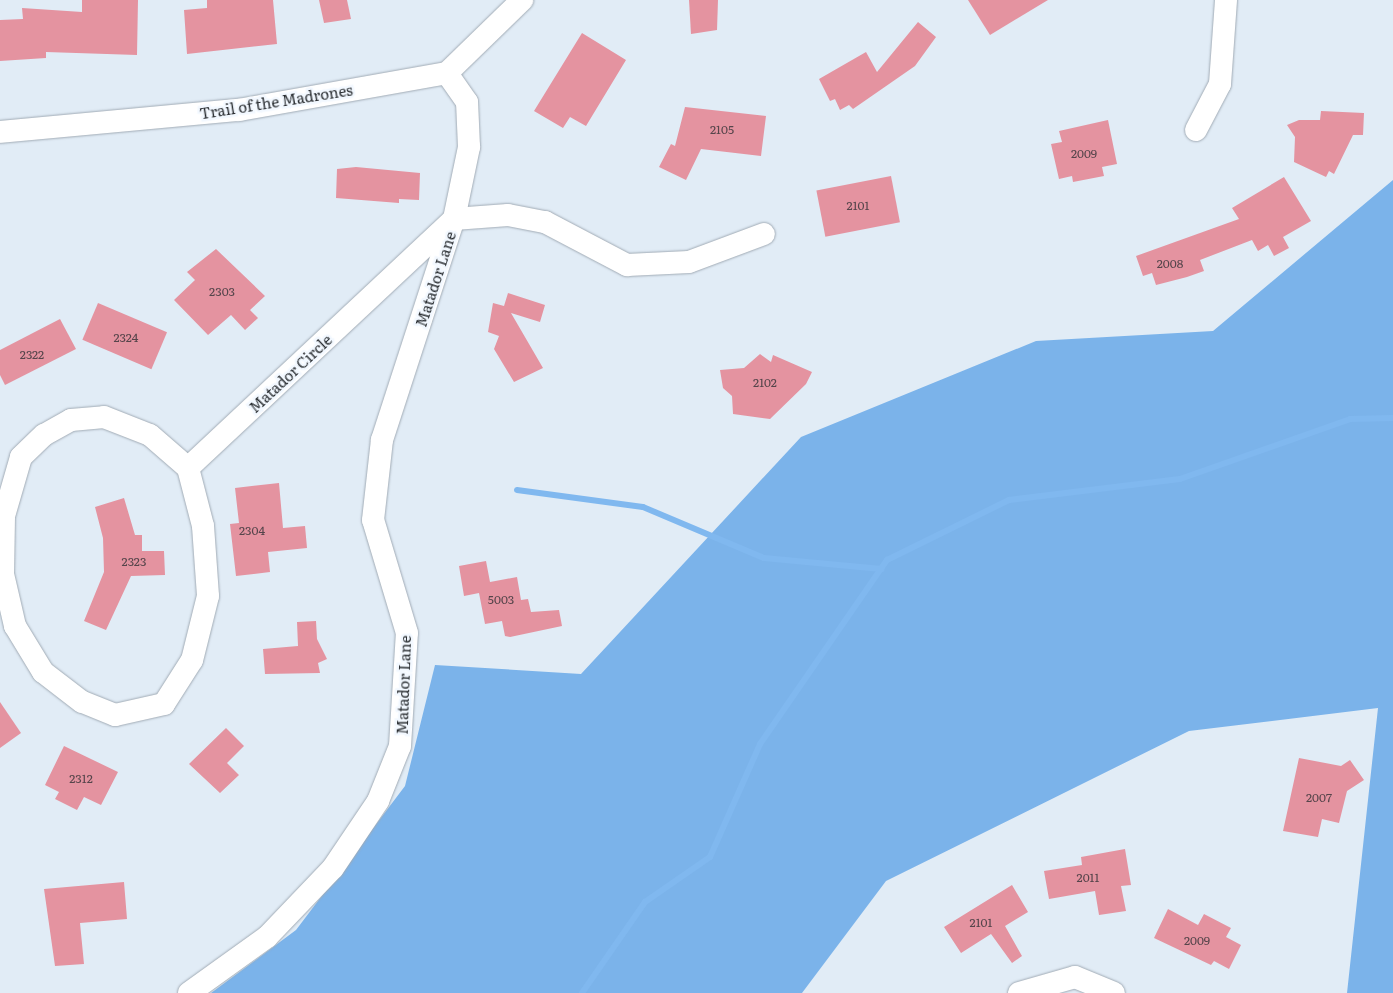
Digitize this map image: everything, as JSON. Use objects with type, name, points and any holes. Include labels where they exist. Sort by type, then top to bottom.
[{"type":"street","points":[[447,73],[522,0]]},
{"type":"street","points":[[1196,130],[1220,84],[1226,0]]},
{"type":"street","name":"Trail of the Madrones","points":[[0,132],[239,110],[447,73]]},
{"type":"street","name":"Matador Lane","points":[[190,993],[267,937],[334,868],[378,801],[400,746],[407,633],[373,520],[382,440],[454,219],[469,147],[467,102],[447,73]]},
{"type":"street","points":[[454,219],[508,215],[546,222],[626,265],[689,262],[764,234]]},
{"type":"street","name":"Matador Lane","points":[[392,277],[454,219]]},
{"type":"street","name":"Matador Circle","points":[[188,468],[392,277]]},
{"type":"street","points":[[104,417],[150,435],[188,468],[203,526],[208,596],[192,660],[164,704],[115,715],[82,702],[43,672],[15,626],[4,574],[4,516],[21,457],[44,435],[70,420],[104,417]]},
{"type":"street","points":[[1019,993],[1075,977],[1114,993]]},
{"type":"shaded area","points":[[1393,180],[1393,993],[1347,993],[1378,708],[1189,731],[886,881],[802,993],[211,993],[296,930],[405,786],[435,665],[581,674],[801,437],[1036,341],[1213,331]]},
{"type":"building","points":[[82,0],[138,0],[137,55],[46,52],[46,58],[0,61],[0,20],[23,19],[22,8],[82,12]]},
{"type":"building","points":[[207,0],[273,0],[277,44],[187,54],[184,10],[207,8]]},
{"type":"building","points":[[319,0],[347,0],[351,19],[324,23]]},
{"type":"building","points":[[689,0],[718,0],[717,30],[691,34]]},
{"type":"building","points":[[968,0],[1048,0],[990,35]]},
{"type":"building","points":[[918,22],[936,37],[915,66],[853,109],[849,105],[840,110],[835,99],[830,101],[819,79],[866,52],[877,72]]},
{"type":"building","points":[[582,33],[626,60],[586,126],[570,117],[563,128],[534,111]]},
{"type":"building","points":[[685,107],[766,116],[761,156],[701,149],[686,180],[659,167],[671,144],[675,146]]},
{"type":"building","points":[[1321,111],[1364,113],[1363,135],[1353,135],[1334,174],[1329,171],[1326,177],[1294,162],[1295,137],[1287,125],[1299,120],[1320,120]]},
{"type":"building","points":[[1108,120],[1117,164],[1102,167],[1104,176],[1073,182],[1072,176],[1059,179],[1051,144],[1062,142],[1059,131]]},
{"type":"building","points":[[356,167],[420,173],[419,200],[399,199],[399,203],[336,198],[337,169]]},
{"type":"building","points":[[891,176],[900,222],[825,237],[816,191]]},
{"type":"building","points":[[1284,177],[1311,221],[1283,237],[1289,248],[1274,256],[1268,245],[1258,251],[1252,240],[1200,260],[1204,271],[1187,277],[1156,285],[1152,273],[1143,276],[1136,256],[1239,219],[1232,208]]},
{"type":"building","points":[[216,249],[265,296],[250,310],[258,318],[245,330],[231,315],[208,335],[174,300],[195,280],[187,272]]},
{"type":"building","points":[[508,293],[545,305],[540,322],[511,313],[543,368],[514,382],[494,349],[499,336],[488,332],[493,303],[504,306]]},
{"type":"building","points":[[98,303],[167,332],[151,369],[82,340]]},
{"type":"building","points":[[60,319],[76,349],[5,385],[0,375],[0,350]]},
{"type":"building","points":[[760,354],[771,362],[773,355],[812,372],[806,384],[770,419],[733,414],[732,396],[723,388],[720,370],[744,368]]},
{"type":"building","points":[[279,483],[283,528],[305,526],[307,548],[268,552],[270,572],[236,576],[230,524],[239,523],[235,488]]},
{"type":"building","points":[[124,498],[135,535],[142,535],[142,551],[164,551],[165,575],[131,576],[106,630],[84,621],[104,572],[103,538],[95,507]]},
{"type":"building","points":[[486,561],[490,582],[517,577],[521,600],[528,599],[531,612],[559,610],[562,626],[510,637],[505,636],[502,621],[485,624],[479,593],[464,596],[459,566]]},
{"type":"building","points":[[316,621],[317,639],[327,659],[318,663],[320,673],[265,674],[263,649],[298,646],[297,622]]},
{"type":"building","points":[[0,702],[21,733],[0,748]]},
{"type":"building","points":[[226,728],[244,746],[227,763],[239,775],[220,793],[189,764]]},
{"type":"building","points":[[64,746],[118,772],[101,805],[84,797],[77,810],[55,799],[59,792],[45,785]]},
{"type":"building","points":[[1299,758],[1341,766],[1350,760],[1364,780],[1347,791],[1339,823],[1322,819],[1318,837],[1283,831]]},
{"type":"building","points":[[1125,849],[1131,885],[1121,886],[1126,911],[1099,915],[1095,891],[1049,899],[1044,871],[1082,865],[1081,857]]},
{"type":"building","points":[[124,882],[127,919],[80,923],[84,964],[55,966],[44,889]]},
{"type":"building","points":[[1012,885],[1028,912],[1005,926],[1022,956],[1012,963],[991,934],[961,953],[944,927]]},
{"type":"building","points":[[1168,909],[1198,925],[1204,914],[1231,928],[1226,937],[1241,945],[1229,969],[1214,961],[1211,965],[1154,938]]},
{"type":"waterway","points":[[582,993],[645,902],[710,857],[760,744],[887,560],[1009,500],[1180,479],[1350,419],[1393,418]]},
{"type":"waterway","points":[[517,490],[643,507],[764,558],[881,569]]}]
